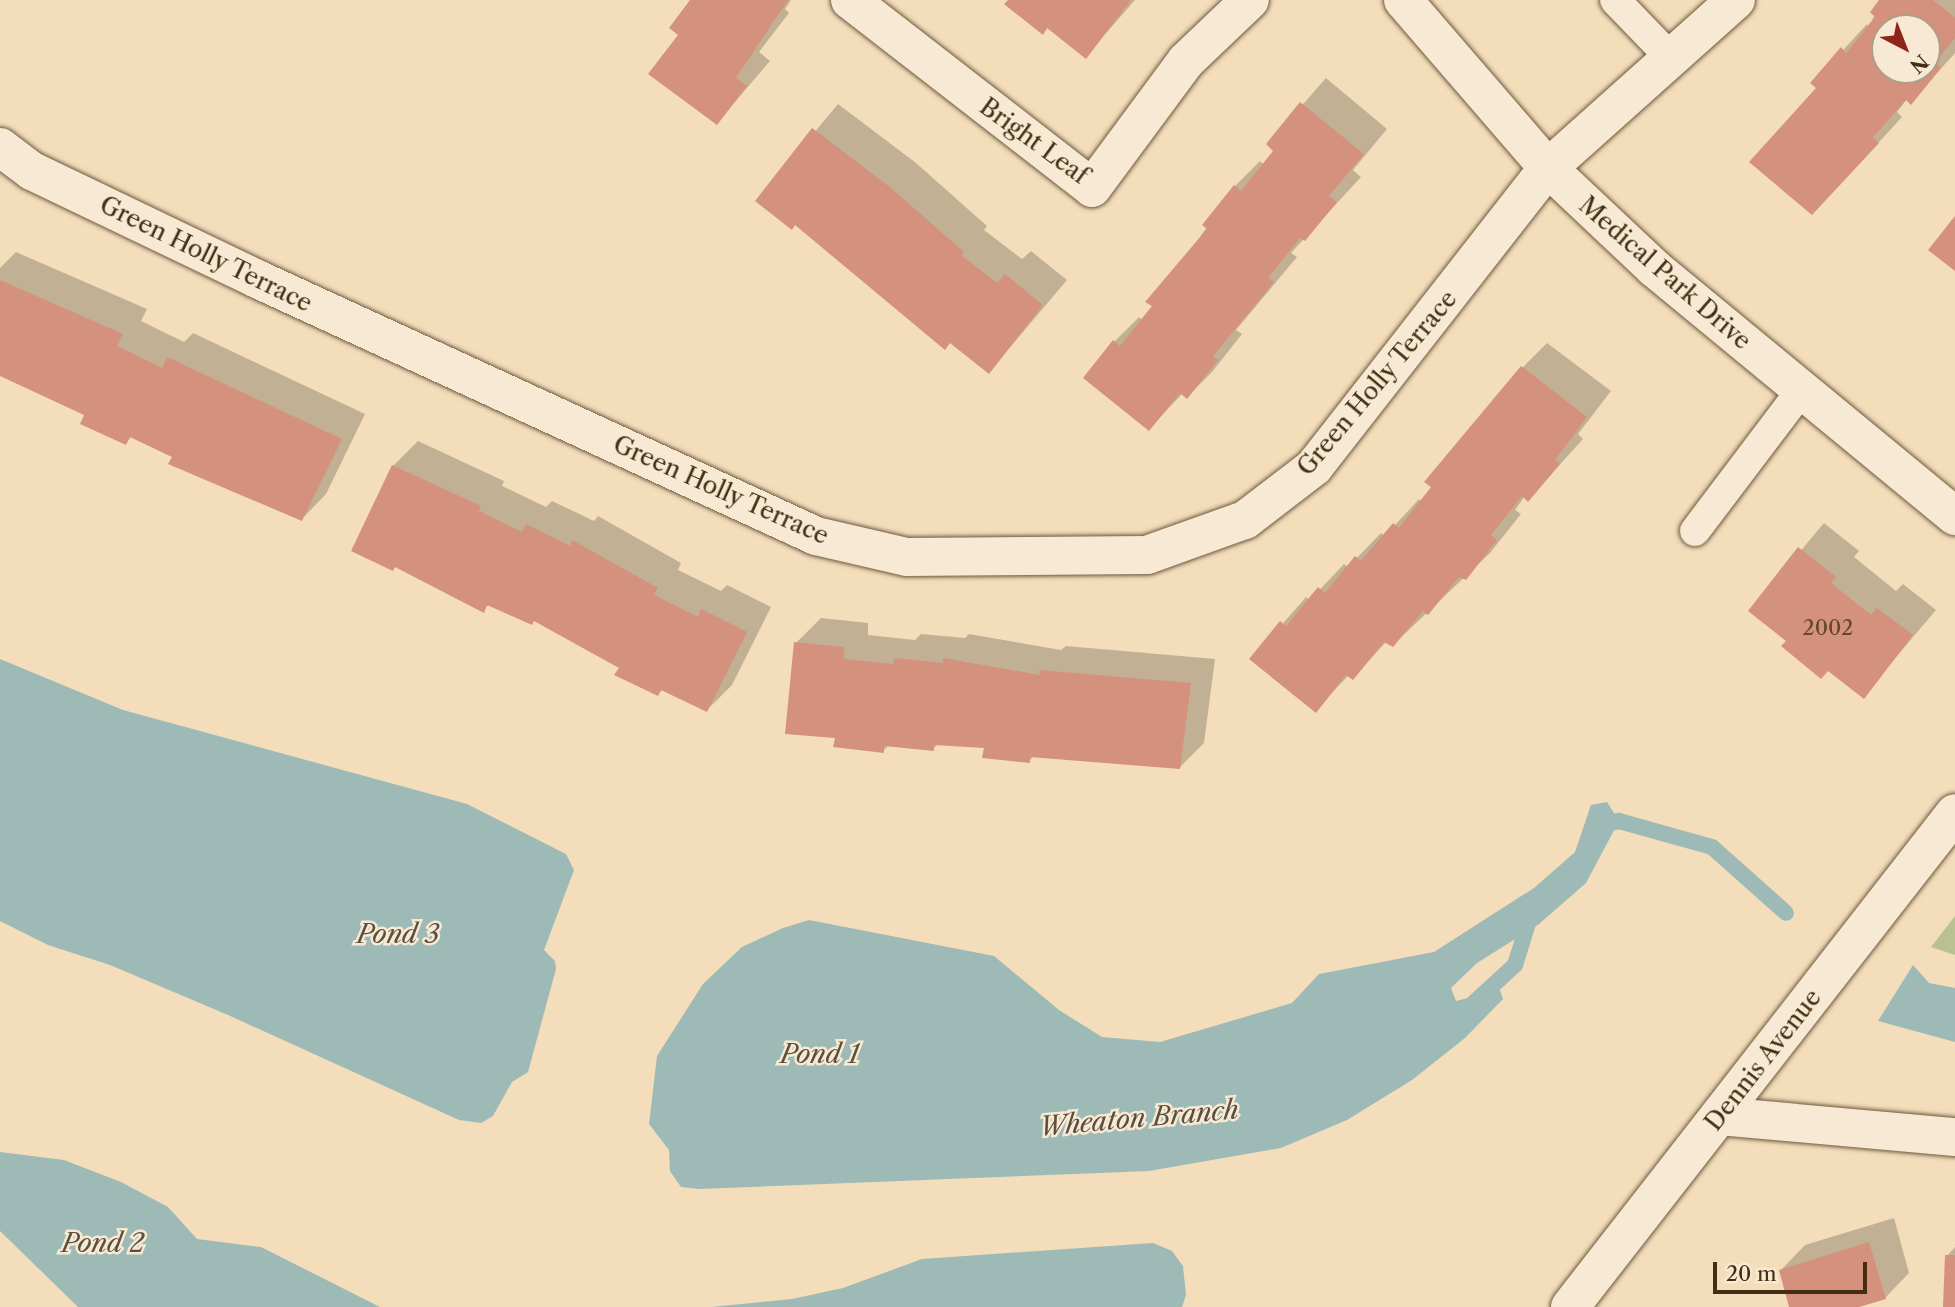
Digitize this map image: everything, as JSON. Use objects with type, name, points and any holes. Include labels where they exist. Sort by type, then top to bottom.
[{"type":"street","name":"Bright Leaf","points":[[849,0],[1092,188],[1186,61],[1250,0]]},
{"type":"street","name":"Medical Park Drive","points":[[1404,0],[1548,168],[1654,268],[1955,516]]},
{"type":"street","name":"Green Holly Terrace","points":[[0,148],[32,171],[257,279],[816,536],[906,557],[1031,559],[1147,555],[1245,520],[1314,467],[1548,168],[1673,60],[1735,0]]},
{"type":"street","name":"Dennis Avenue","points":[[1570,1307],[1955,813]]},
{"type":"street","points":[[1720,1116],[1955,1137]]},
{"type":"lane","points":[[1615,0],[1673,60]]},
{"type":"lane","points":[[1695,531],[1801,391]]},
{"type":"green space","points":[[1955,916],[1955,955],[1931,947]]},
{"type":"water","name":"Pond 3","points":[[0,659],[123,710],[467,804],[566,854],[574,870],[544,950],[555,961],[556,969],[528,1072],[512,1082],[493,1116],[481,1123],[459,1120],[228,1015],[110,965],[48,945],[0,921]]},
{"type":"water","name":"Pond 1","points":[[1607,802],[1619,821],[1586,883],[1539,924],[1477,963],[1451,988],[1456,1001],[1500,990],[1503,999],[1465,1038],[1412,1080],[1347,1120],[1281,1148],[1149,1171],[699,1189],[681,1187],[670,1171],[669,1150],[649,1124],[657,1056],[703,984],[742,947],[783,928],[809,920],[994,956],[1059,1010],[1102,1037],[1160,1042],[1292,1003],[1319,974],[1434,952],[1534,888],[1575,852],[1591,805]]},
{"type":"water","points":[[1913,965],[1929,983],[1955,988],[1955,1042],[1878,1021]]},
{"type":"water","name":"Pond 2","points":[[0,1152],[64,1160],[121,1182],[168,1207],[197,1239],[261,1247],[380,1307],[78,1307],[0,1231]]},
{"type":"water","points":[[1153,1243],[1172,1251],[1183,1266],[1186,1295],[1182,1307],[711,1307],[792,1299],[843,1288],[922,1259]]},
{"type":"building","points":[[690,0],[788,0],[736,78],[747,86],[717,125],[648,74],[678,35],[669,28]]},
{"type":"building","points":[[1008,0],[1131,0],[1086,59],[1047,28],[1043,35],[1004,4]]},
{"type":"building","points":[[1879,0],[1933,0],[1955,17],[1955,38],[1941,56],[1941,14],[1870,12]]},
{"type":"building","points":[[1871,22],[1871,84],[1928,84],[1911,105],[1906,100],[1873,137],[1879,143],[1812,215],[1749,162],[1816,88],[1810,83],[1841,47],[1846,53]]},
{"type":"building","points":[[1300,102],[1364,154],[1329,196],[1337,202],[1305,241],[1300,238],[1268,278],[1274,282],[1213,356],[1218,360],[1187,399],[1180,393],[1149,431],[1083,378],[1113,340],[1120,346],[1152,306],[1145,302],[1207,229],[1202,225],[1234,185],[1241,191],[1273,151],[1266,144]]},
{"type":"building","points":[[812,128],[891,188],[964,252],[961,255],[997,283],[1005,274],[1043,305],[989,374],[950,343],[945,350],[795,225],[792,230],[755,201]]},
{"type":"building","points":[[1955,216],[1955,271],[1928,250]]},
{"type":"building","points":[[0,280],[123,334],[117,346],[162,368],[167,357],[342,439],[302,521],[168,464],[172,457],[130,437],[126,445],[80,424],[84,415],[0,376]]},
{"type":"building","points":[[1521,366],[1587,417],[1555,460],[1560,464],[1528,502],[1522,496],[1491,535],[1497,540],[1466,580],[1459,577],[1428,615],[1423,611],[1393,647],[1384,642],[1353,680],[1346,675],[1316,713],[1249,659],[1280,621],[1286,626],[1318,587],[1325,593],[1355,556],[1361,561],[1393,523],[1399,528],[1431,487],[1424,482]]},
{"type":"building","points":[[392,465],[481,506],[479,511],[522,532],[526,524],[570,546],[572,540],[658,588],[654,595],[698,617],[701,609],[747,632],[707,712],[661,690],[658,696],[614,675],[619,668],[534,621],[532,625],[487,605],[484,613],[395,567],[393,571],[351,551]]},
{"type":"building","points":[[1798,547],[1836,577],[1831,583],[1871,615],[1877,608],[1913,635],[1864,699],[1828,671],[1821,679],[1781,646],[1786,641],[1748,611]]},
{"type":"building","points":[[794,642],[844,647],[844,659],[893,664],[895,658],[943,663],[943,658],[1040,675],[1039,670],[1191,683],[1180,769],[1030,757],[1030,763],[982,758],[984,748],[934,745],[934,751],[884,746],[884,753],[833,747],[835,738],[785,734]]},
{"type":"building","points":[[1869,1242],[1886,1299],[1859,1307],[1789,1307],[1779,1270]]},
{"type":"building","points":[[1945,1255],[1955,1255],[1955,1307],[1943,1307]]},
{"type":"waterway","name":"Wheaton Branch","points":[[1601,826],[1619,821],[1712,847],[1786,913]]},
{"type":"waterway","name":"Wheaton Branch","points":[[1465,1011],[1515,965],[1531,914]]}]
